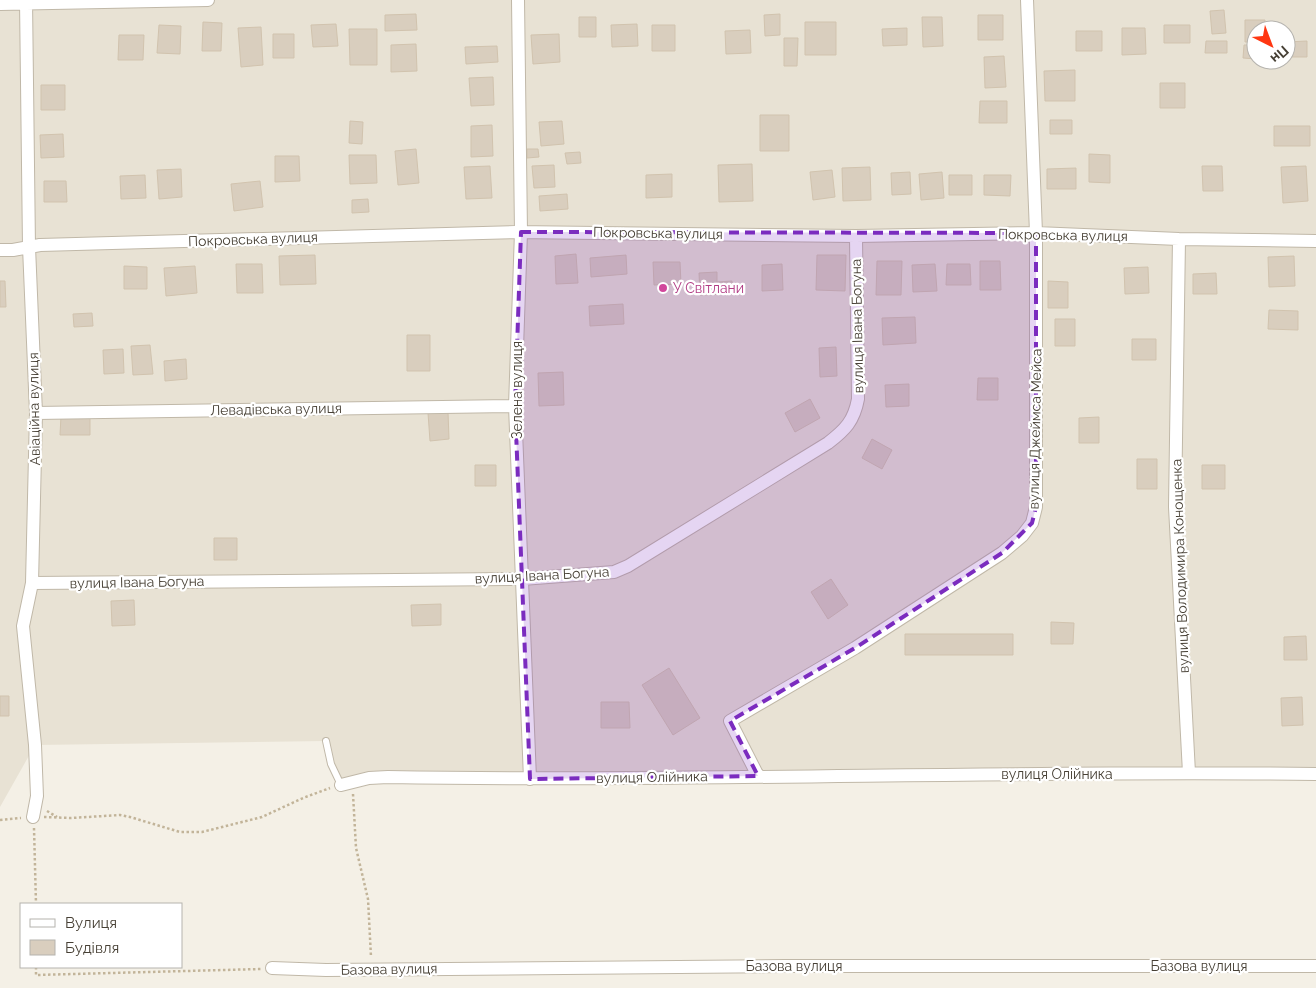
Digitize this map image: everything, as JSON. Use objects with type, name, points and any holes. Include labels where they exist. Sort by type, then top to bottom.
[{"type":"street","points":[[0,4],[208,0]]},
{"type":"street","name":"Зелена вулиця","points":[[518,0],[521,232],[516,406],[530,779]]},
{"type":"street","name":"вулиця Джеймса Мейса","points":[[758,776],[730,721],[855,648],[1002,553],[1022,536],[1032,523],[1036,507],[1036,233],[1027,0]]},
{"type":"street","name":"Авіаційна вулиця","points":[[26,2],[29,247],[36,413],[32,583],[23,626],[35,745],[37,796],[33,817]]},
{"type":"street","name":"Покровська вулиця","points":[[0,250],[40,245],[521,232],[856,236],[1036,233],[1179,239],[1316,241]]},
{"type":"street","name":"вулиця Івана Богуна","points":[[32,583],[522,578],[614,572],[628,566],[828,443],[850,423],[856,412],[858,399],[856,236]]},
{"type":"street","name":"вулиця Володимира Конощенка","points":[[1179,239],[1175,507],[1189,773]]},
{"type":"street","name":"Левадівська вулиця","points":[[36,413],[516,406]]},
{"type":"street","name":"вулиця Олійника","points":[[345,784],[369,778],[388,777],[530,779],[1189,773],[1316,774]]},
{"type":"street","name":"Базова вулиця","points":[[272,968],[372,970],[785,966],[1316,966]]},
{"type":"lane","points":[[326,741],[330,764],[345,784]]},
{"type":"path","points":[[0,820],[33,817],[71,818],[120,815],[180,832],[202,832],[262,817],[303,798],[345,784],[354,798],[356,848],[368,899],[372,970]]},
{"type":"path","points":[[33,817],[36,903]]},
{"type":"path","points":[[36,968],[36,975],[272,968]]},
{"type":"highlighted area","points":[[521,232],[1036,233],[1036,507],[1032,523],[1002,553],[855,648],[730,721],[758,776],[530,779],[515,406]]},
{"type":"shaded area","points":[[0,0],[1316,0],[1316,774],[388,777],[341,785],[326,741],[35,745],[0,807]]},
{"type":"building","points":[[1224,10],[1226,33],[1212,34],[1210,11]]},
{"type":"building","points":[[416,14],[417,30],[385,31],[385,15]]},
{"type":"building","points":[[780,14],[780,35],[765,36],[764,15]]},
{"type":"building","points":[[978,15],[1003,15],[1003,40],[978,40]]},
{"type":"building","points":[[579,17],[596,17],[596,37],[579,37]]},
{"type":"building","points":[[922,17],[942,17],[943,46],[923,47]]},
{"type":"building","points":[[1245,20],[1246,20],[1246,42]]},
{"type":"building","points":[[203,22],[222,23],[221,51],[202,51]]},
{"type":"building","points":[[805,22],[836,22],[836,55],[805,55]]},
{"type":"building","points":[[336,24],[338,46],[313,47],[311,25]]},
{"type":"building","points":[[637,24],[638,46],[612,47],[611,25]]},
{"type":"building","points":[[159,25],[181,26],[180,54],[157,53]]},
{"type":"building","points":[[652,25],[675,25],[675,51],[652,51]]},
{"type":"building","points":[[1164,25],[1190,25],[1190,43],[1164,43]]},
{"type":"building","points":[[261,27],[263,65],[241,67],[238,28]]},
{"type":"building","points":[[907,28],[907,45],[883,46],[882,29]]},
{"type":"building","points":[[1122,28],[1145,28],[1146,54],[1122,55]]},
{"type":"building","points":[[349,29],[377,29],[377,65],[350,65]]},
{"type":"building","points":[[750,30],[751,53],[726,54],[725,31]]},
{"type":"building","points":[[1076,31],[1102,31],[1102,51],[1076,51]]},
{"type":"building","points":[[273,34],[294,34],[294,58],[273,58]]},
{"type":"building","points":[[559,34],[560,62],[533,64],[531,35]]},
{"type":"building","points":[[119,35],[144,35],[143,60],[118,60]]},
{"type":"building","points":[[784,38],[798,38],[797,66],[784,66]]},
{"type":"building","points":[[1206,41],[1227,41],[1227,53],[1205,53]]},
{"type":"building","points":[[1307,41],[1307,57],[1296,57],[1296,42]]},
{"type":"building","points":[[416,44],[417,71],[391,72],[391,45]]},
{"type":"building","points":[[1244,45],[1246,45],[1246,58],[1243,58]]},
{"type":"building","points":[[497,46],[498,62],[466,64],[465,47]]},
{"type":"building","points":[[1004,56],[1006,87],[985,88],[984,57]]},
{"type":"building","points":[[1075,70],[1075,101],[1045,101],[1044,71]]},
{"type":"building","points":[[493,77],[494,105],[471,106],[469,78]]},
{"type":"building","points":[[1160,83],[1185,83],[1185,108],[1160,108]]},
{"type":"building","points":[[41,85],[65,85],[65,110],[41,110]]},
{"type":"building","points":[[980,101],[1007,101],[1007,123],[979,123]]},
{"type":"building","points":[[760,115],[789,115],[789,151],[760,151]]},
{"type":"building","points":[[1050,120],[1072,120],[1072,134],[1050,134]]},
{"type":"building","points":[[350,121],[363,122],[362,144],[349,143]]},
{"type":"building","points":[[562,121],[564,144],[541,146],[539,122]]},
{"type":"building","points":[[492,125],[493,156],[471,157],[471,126]]},
{"type":"building","points":[[1274,126],[1310,126],[1310,146],[1274,146]]},
{"type":"building","points":[[63,134],[64,157],[41,158],[40,135]]},
{"type":"building","points":[[416,149],[419,183],[398,185],[395,151]]},
{"type":"building","points":[[527,149],[538,149],[539,157],[527,158]]},
{"type":"building","points":[[580,152],[581,163],[567,164],[565,153]]},
{"type":"building","points":[[1089,154],[1110,155],[1110,183],[1089,182]]},
{"type":"building","points":[[349,155],[376,155],[377,183],[350,184]]},
{"type":"building","points":[[275,156],[299,156],[300,181],[275,182]]},
{"type":"building","points":[[752,164],[753,201],[719,202],[718,165]]},
{"type":"building","points":[[554,165],[555,187],[534,188],[532,166]]},
{"type":"building","points":[[490,166],[492,198],[466,199],[464,167]]},
{"type":"building","points":[[1202,166],[1222,166],[1223,191],[1203,191]]},
{"type":"building","points":[[1306,166],[1308,201],[1283,203],[1281,167]]},
{"type":"building","points":[[870,167],[871,200],[843,201],[842,168]]},
{"type":"building","points":[[1076,168],[1076,189],[1047,189],[1047,169]]},
{"type":"building","points":[[181,169],[182,197],[159,199],[157,170]]},
{"type":"building","points":[[832,170],[835,197],[813,200],[810,172]]},
{"type":"building","points":[[910,172],[911,194],[892,195],[891,173]]},
{"type":"building","points":[[942,172],[944,198],[921,200],[919,174]]},
{"type":"building","points":[[672,174],[672,197],[646,198],[646,175]]},
{"type":"building","points":[[145,175],[146,198],[121,199],[120,176]]},
{"type":"building","points":[[949,175],[972,175],[972,195],[949,195]]},
{"type":"building","points":[[984,175],[1011,175],[1010,196],[984,195]]},
{"type":"building","points":[[44,181],[66,181],[67,202],[44,202]]},
{"type":"building","points":[[260,181],[263,207],[234,211],[231,184]]},
{"type":"building","points":[[567,194],[568,209],[540,211],[539,196]]},
{"type":"building","points":[[368,199],[369,212],[352,213],[352,200]]},
{"type":"building","points":[[576,254],[578,283],[556,284],[555,256]]},
{"type":"building","points":[[315,255],[316,284],[280,285],[279,256]]},
{"type":"building","points":[[626,255],[627,274],[591,277],[590,258]]},
{"type":"building","points":[[817,255],[846,255],[845,291],[816,290]]},
{"type":"building","points":[[1294,256],[1295,286],[1269,287],[1268,257]]},
{"type":"building","points":[[877,261],[902,261],[901,295],[876,295]]},
{"type":"building","points":[[980,261],[1000,261],[1001,290],[980,290]]},
{"type":"building","points":[[653,262],[680,262],[681,284],[654,285]]},
{"type":"building","points":[[236,264],[262,264],[263,293],[237,293]]},
{"type":"building","points":[[782,264],[783,290],[762,291],[762,265]]},
{"type":"building","points":[[935,264],[937,291],[913,292],[912,265]]},
{"type":"building","points":[[947,264],[970,264],[971,285],[946,285]]},
{"type":"building","points":[[124,266],[147,267],[147,289],[124,289]]},
{"type":"building","points":[[195,266],[197,293],[166,296],[164,268]]},
{"type":"building","points":[[1148,267],[1149,293],[1125,294],[1124,268]]},
{"type":"building","points":[[717,272],[717,282],[732,281],[733,294],[700,295],[699,273]]},
{"type":"building","points":[[1216,273],[1217,294],[1193,294],[1193,274]]},
{"type":"building","points":[[0,281],[5,281],[6,307],[0,307]]},
{"type":"building","points":[[1048,281],[1068,282],[1068,308],[1048,308]]},
{"type":"building","points":[[623,304],[624,324],[590,326],[589,306]]},
{"type":"building","points":[[1269,310],[1298,311],[1298,330],[1268,329]]},
{"type":"building","points":[[92,313],[93,326],[74,327],[73,314]]},
{"type":"building","points":[[915,317],[916,343],[883,345],[882,318]]},
{"type":"building","points":[[1055,319],[1075,319],[1075,346],[1055,346]]},
{"type":"building","points":[[407,335],[430,335],[430,371],[407,371]]},
{"type":"building","points":[[1132,339],[1156,339],[1156,360],[1132,360]]},
{"type":"building","points":[[150,345],[153,374],[133,375],[131,346]]},
{"type":"building","points":[[836,347],[837,376],[820,377],[819,348]]},
{"type":"building","points":[[123,349],[124,373],[104,374],[103,350]]},
{"type":"building","points":[[186,359],[187,379],[165,381],[164,361]]},
{"type":"building","points":[[563,372],[564,405],[539,406],[538,373]]},
{"type":"building","points":[[978,378],[998,378],[998,400],[977,400]]},
{"type":"building","points":[[909,384],[909,406],[886,407],[885,385]]},
{"type":"building","points":[[810,399],[820,418],[795,432],[785,413]]},
{"type":"building","points":[[448,412],[449,439],[430,441],[428,413]]},
{"type":"building","points":[[61,416],[90,417],[90,435],[60,435]]},
{"type":"building","points":[[1099,417],[1099,443],[1079,443],[1079,418]]},
{"type":"building","points":[[872,439],[892,450],[882,469],[862,458]]},
{"type":"building","points":[[1137,459],[1157,459],[1157,489],[1137,489]]},
{"type":"building","points":[[475,465],[496,465],[496,486],[475,486]]},
{"type":"building","points":[[1202,465],[1225,465],[1225,489],[1202,489]]},
{"type":"building","points":[[214,538],[237,538],[237,560],[214,560]]},
{"type":"building","points":[[831,579],[848,605],[828,619],[811,592]]},
{"type":"building","points":[[134,600],[135,625],[112,626],[111,601]]},
{"type":"building","points":[[441,604],[441,625],[412,626],[411,605]]},
{"type":"building","points":[[1051,622],[1074,623],[1073,644],[1051,644]]},
{"type":"building","points":[[905,634],[1013,634],[1013,655],[905,655]]},
{"type":"building","points":[[1306,636],[1307,660],[1284,660],[1284,637]]},
{"type":"building","points":[[669,668],[700,718],[673,735],[642,685]]},
{"type":"building","points":[[0,696],[9,696],[9,716],[0,716]]},
{"type":"building","points":[[1302,697],[1303,725],[1282,726],[1281,698]]},
{"type":"building","points":[[601,702],[629,702],[630,728],[601,728]]},
{"type":"place","name":"У Світлани","points":[[663,288]]}]
